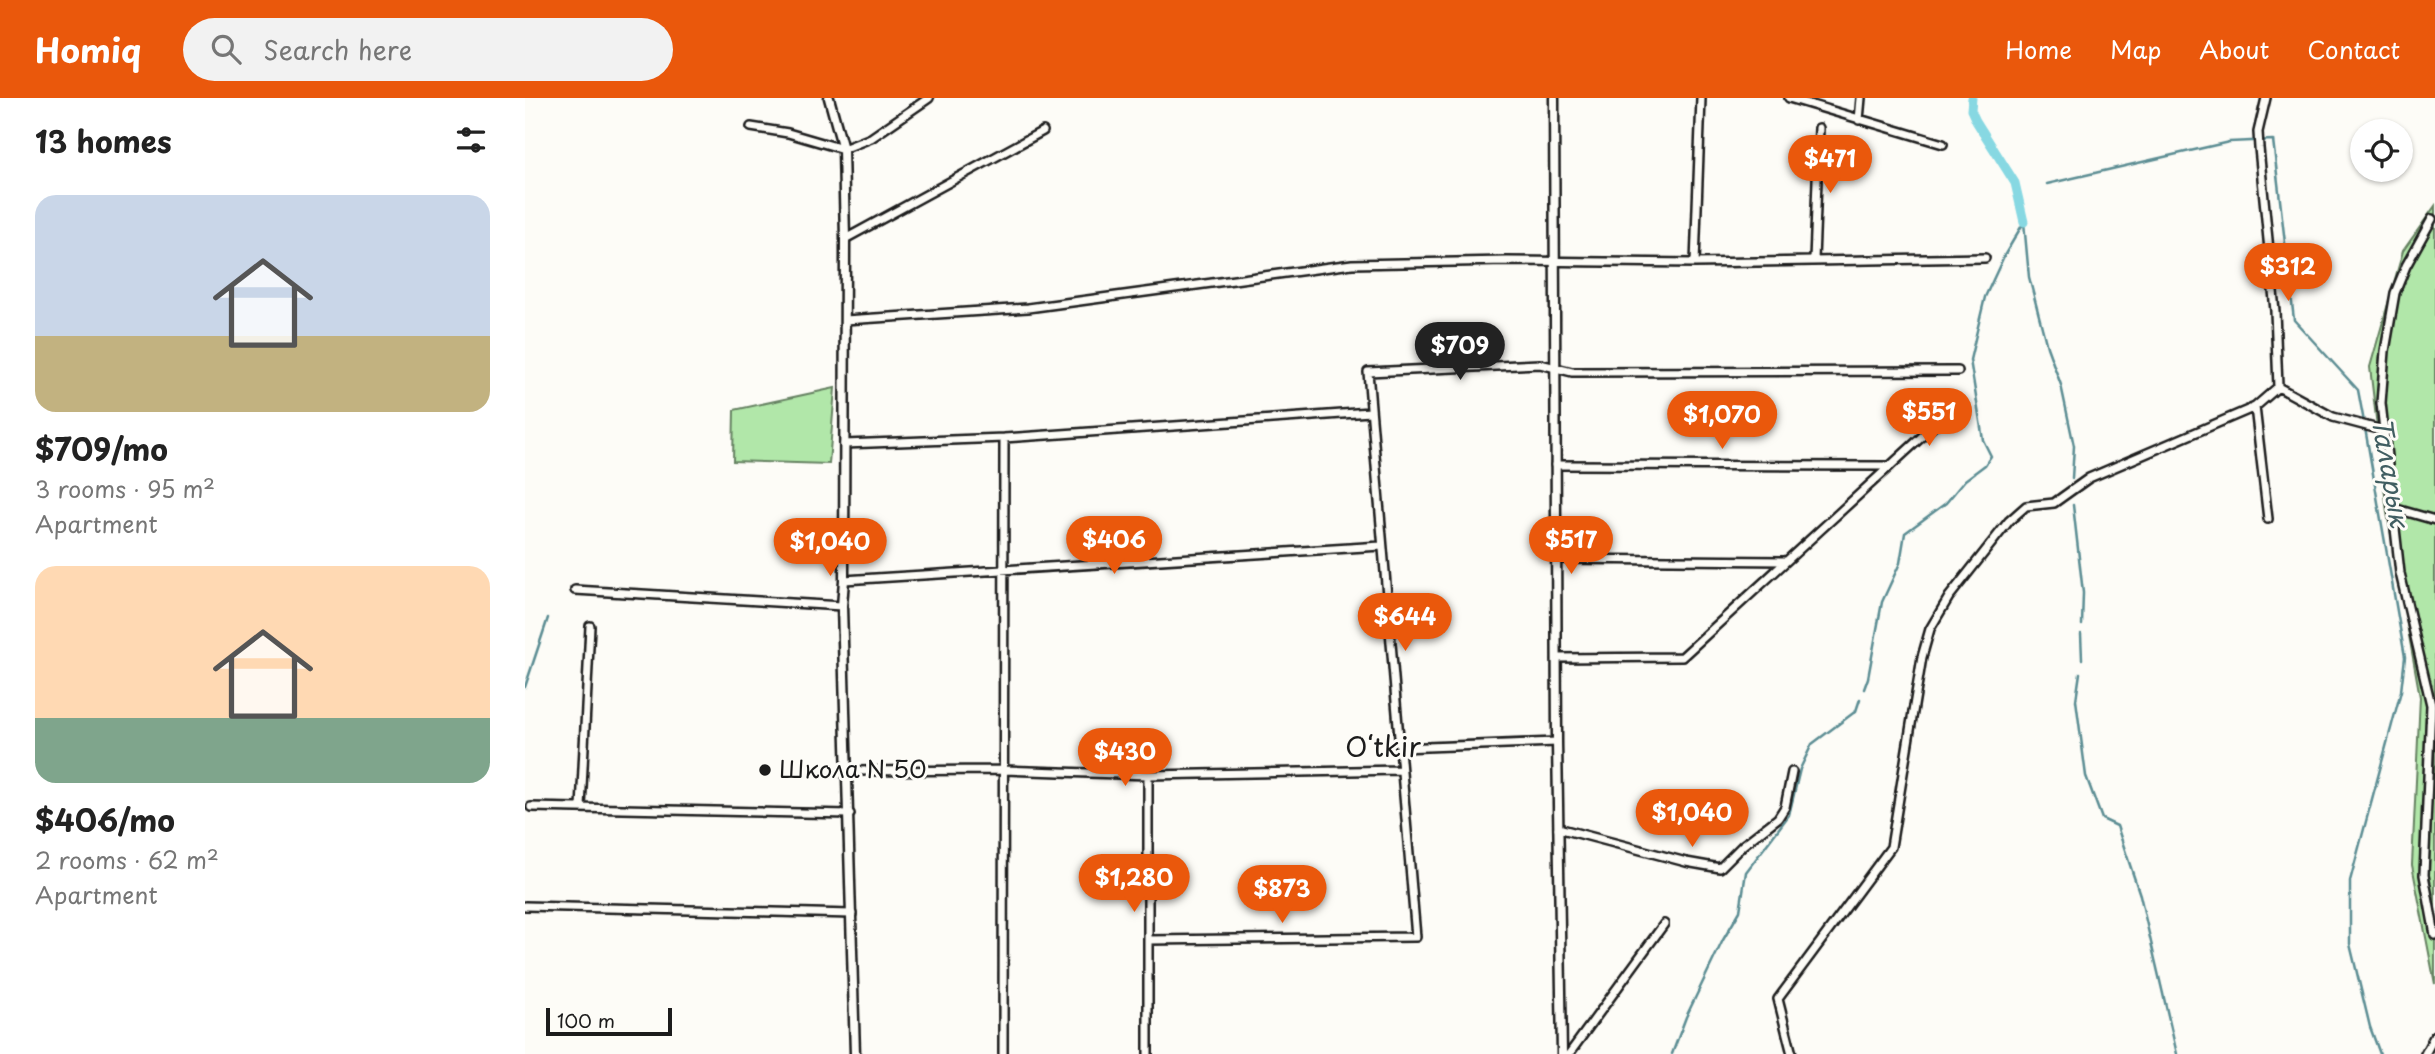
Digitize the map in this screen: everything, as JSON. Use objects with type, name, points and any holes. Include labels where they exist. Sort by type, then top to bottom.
[{"type":"street","points":[[828,98],[843,149],[845,320],[842,606],[849,771],[855,1054]]},
{"type":"street","points":[[751,127],[788,133],[843,149],[871,138],[929,98]]},
{"type":"street","points":[[1554,98],[1557,742],[1562,1054]]},
{"type":"street","points":[[1695,264],[1701,98]]},
{"type":"street","points":[[1792,98],[1943,144]]},
{"type":"street","points":[[1859,120],[1861,98]]},
{"type":"street","points":[[2266,98],[2258,132],[2275,311],[2278,387]]},
{"type":"street","points":[[1814,260],[1819,128]]},
{"type":"street","points":[[845,239],[1043,131]]},
{"type":"street","points":[[2432,219],[2406,265],[2395,293],[2385,351],[2381,403],[2400,573],[2431,705],[2424,875],[2435,935]]},
{"type":"street","points":[[845,320],[1028,308],[1352,264],[1554,261],[1695,264],[1985,258]]},
{"type":"street","points":[[1148,940],[1416,937],[1368,372],[1540,364],[1572,372],[1958,371]]},
{"type":"street","points":[[1792,1054],[1778,999],[1891,847],[1922,657],[1930,628],[1949,597],[2008,521],[2026,506],[2054,503],[2089,478],[2255,407],[2278,387]]},
{"type":"street","points":[[2278,387],[2333,417],[2382,430]]},
{"type":"street","points":[[2255,407],[2268,519]]},
{"type":"street","points":[[1557,658],[1682,657],[1951,410]]},
{"type":"street","points":[[844,444],[1004,438],[1370,412]]},
{"type":"street","points":[[1003,1054],[1004,438]]},
{"type":"street","points":[[1555,465],[1889,466]]},
{"type":"street","points":[[2393,508],[2435,520]]},
{"type":"street","points":[[844,580],[1381,546]]},
{"type":"street","points":[[1557,559],[1785,561]]},
{"type":"street","points":[[575,590],[842,606]]},
{"type":"street","points":[[581,808],[590,626]]},
{"type":"street","points":[[1400,748],[1557,742]]},
{"type":"street","points":[[849,771],[1004,770],[1148,775],[1401,770]]},
{"type":"street","points":[[1559,828],[1686,862],[1720,868],[1743,845],[1778,818],[1785,807],[1792,772]]},
{"type":"street","points":[[1148,775],[1148,1054]]},
{"type":"street","points":[[531,807],[850,814]]},
{"type":"street","points":[[525,906],[852,914]]},
{"type":"street","points":[[1569,1054],[1664,924]]},
{"type":"street","points":[[2425,1054],[2435,1035]]},
{"type":"green space","points":[[2435,206],[2435,984],[2412,865],[2420,697],[2387,512],[2370,367],[2403,251]]},
{"type":"green space","points":[[835,388],[829,464],[733,461],[734,410]]},
{"type":"waterway","points":[[1972,98],[1971,110],[1976,121],[2015,183],[2024,222]]},
{"type":"waterway","name":"Таларык","points":[[2047,184],[2229,142],[2273,140],[2294,320],[2358,390],[2364,422]]},
{"type":"waterway","points":[[2024,222],[2029,277],[2047,347],[2061,385],[2074,446],[2072,478]]},
{"type":"waterway","points":[[1864,689],[1882,602],[1900,563],[1905,533],[1946,503],[1965,480],[1985,465],[1991,456],[1983,440],[1970,360],[1985,297],[2024,222]]},
{"type":"waterway","name":"Таларык","points":[[2365,428],[2405,657],[2401,691],[2350,881],[2350,944],[2370,1027],[2380,1054]]},
{"type":"waterway","points":[[2073,505],[2083,593],[2082,625]]},
{"type":"waterway","points":[[525,687],[548,618]]},
{"type":"waterway","points":[[2081,634],[2082,659]]},
{"type":"waterway","points":[[2080,673],[2076,700],[2086,776],[2102,819],[2117,826],[2140,895],[2177,1054]]},
{"type":"waterway","points":[[1672,1054],[1686,1017],[1740,911],[1746,872],[1789,815],[1800,769],[1812,744],[1856,711],[1860,699]]},
{"type":"place","name":"Школа N 50","points":[[765,770]]},
{"type":"district","name":"Oʻtkir","points":[[1383,747]]}]
